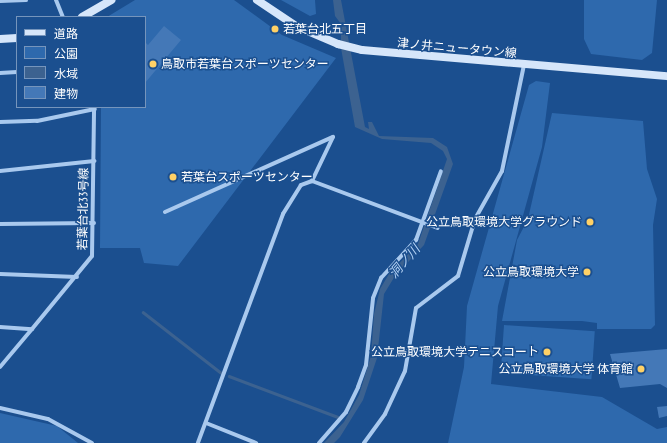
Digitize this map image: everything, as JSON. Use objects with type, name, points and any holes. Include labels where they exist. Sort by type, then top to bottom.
[{"type":"street","points":[[1,1],[26,0]]},
{"type":"street","points":[[56,0],[63,16]]},
{"type":"street","points":[[84,16],[111,0]]},
{"type":"street","name":"津ノ井ニュータウン線","points":[[257,0],[296,26],[338,44],[401,56],[667,76]]},
{"type":"street","points":[[0,39],[16,38]]},
{"type":"street","points":[[364,443],[385,414],[405,371],[416,308],[458,276],[475,219],[502,171],[524,65]]},
{"type":"street","points":[[0,73],[16,72]]},
{"type":"street","points":[[0,122],[37,121],[95,108]]},
{"type":"street","name":"若葉台北33号線","points":[[0,367],[77,277],[92,256],[94,222],[95,108]]},
{"type":"street","points":[[165,212],[333,137],[312,181]]},
{"type":"street","points":[[0,171],[94,161]]},
{"type":"street","points":[[319,443],[346,412],[358,387],[366,365],[373,298],[382,278],[416,240],[441,171]]},
{"type":"street","points":[[198,443],[283,214],[301,185],[312,181],[438,228]]},
{"type":"street","points":[[0,224],[94,222]]},
{"type":"street","points":[[0,274],[77,277]]},
{"type":"street","points":[[0,327],[32,329]]},
{"type":"street","points":[[0,408],[48,419],[92,443]]},
{"type":"street","points":[[206,423],[256,443]]},
{"type":"green space","name":"若葉台スポーツセンター","points":[[135,0],[234,0],[282,35],[336,58],[178,266],[144,263],[140,248],[100,248],[101,108],[146,108],[146,16],[109,16]]},
{"type":"green space","points":[[281,0],[315,0],[316,14],[310,16]]},
{"type":"green space","points":[[584,0],[657,0],[652,53],[642,60],[591,54],[584,39]]},
{"type":"green space","points":[[536,81],[550,83],[542,147],[498,306],[491,384],[602,397],[657,429],[667,427],[667,443],[448,443],[464,367],[467,306],[529,85]]},
{"type":"green space","name":"公立鳥取環境大学グラウンド","points":[[552,113],[643,121],[647,169],[657,199],[653,225],[655,325],[651,329],[597,329],[597,323],[582,321],[502,321],[517,240],[528,219]]},
{"type":"green space","name":"公立鳥取環境大学テニスコート","points":[[504,325],[595,331],[591,379],[501,373]]},
{"type":"green space","points":[[0,413],[57,426],[78,443],[0,443]]},
{"type":"water","name":"洞ノ川","points":[[333,0],[341,0],[365,127],[369,129],[368,122],[372,122],[379,136],[433,138],[447,147],[453,164],[424,245],[395,276],[384,294],[377,358],[363,400],[340,437],[334,443],[324,443],[344,422],[359,395],[371,356],[374,314],[380,289],[389,274],[418,244],[447,159],[443,151],[431,143],[382,139],[355,127],[341,48],[341,24],[335,16]]},
{"type":"building","name":"鳥取市若葉台スポーツセンター","points":[[164,26],[181,40],[146,82],[146,43],[148,45]]},
{"type":"building","name":"公立鳥取環境大学 体育館","points":[[667,349],[667,388],[660,384],[620,388],[610,354]]},
{"type":"building","points":[[667,406],[667,416],[659,418],[657,407]]},
{"type":"waterway","points":[[143,312],[220,372]]},
{"type":"waterway","points":[[229,376],[338,417]]},
{"type":"place","name":"若葉台北五丁目","points":[[275,29]]},
{"type":"place","name":"鳥取市若葉台スポーツセンター","points":[[153,64]]},
{"type":"place","name":"若葉台スポーツセンター","points":[[173,177]]},
{"type":"place","name":"公立鳥取環境大学グラウンド","points":[[590,222]]},
{"type":"place","name":"公立鳥取環境大学","points":[[587,272]]},
{"type":"place","name":"公立鳥取環境大学テニスコート","points":[[547,352]]},
{"type":"place","name":"公立鳥取環境大学 体育館","points":[[641,369]]}]
